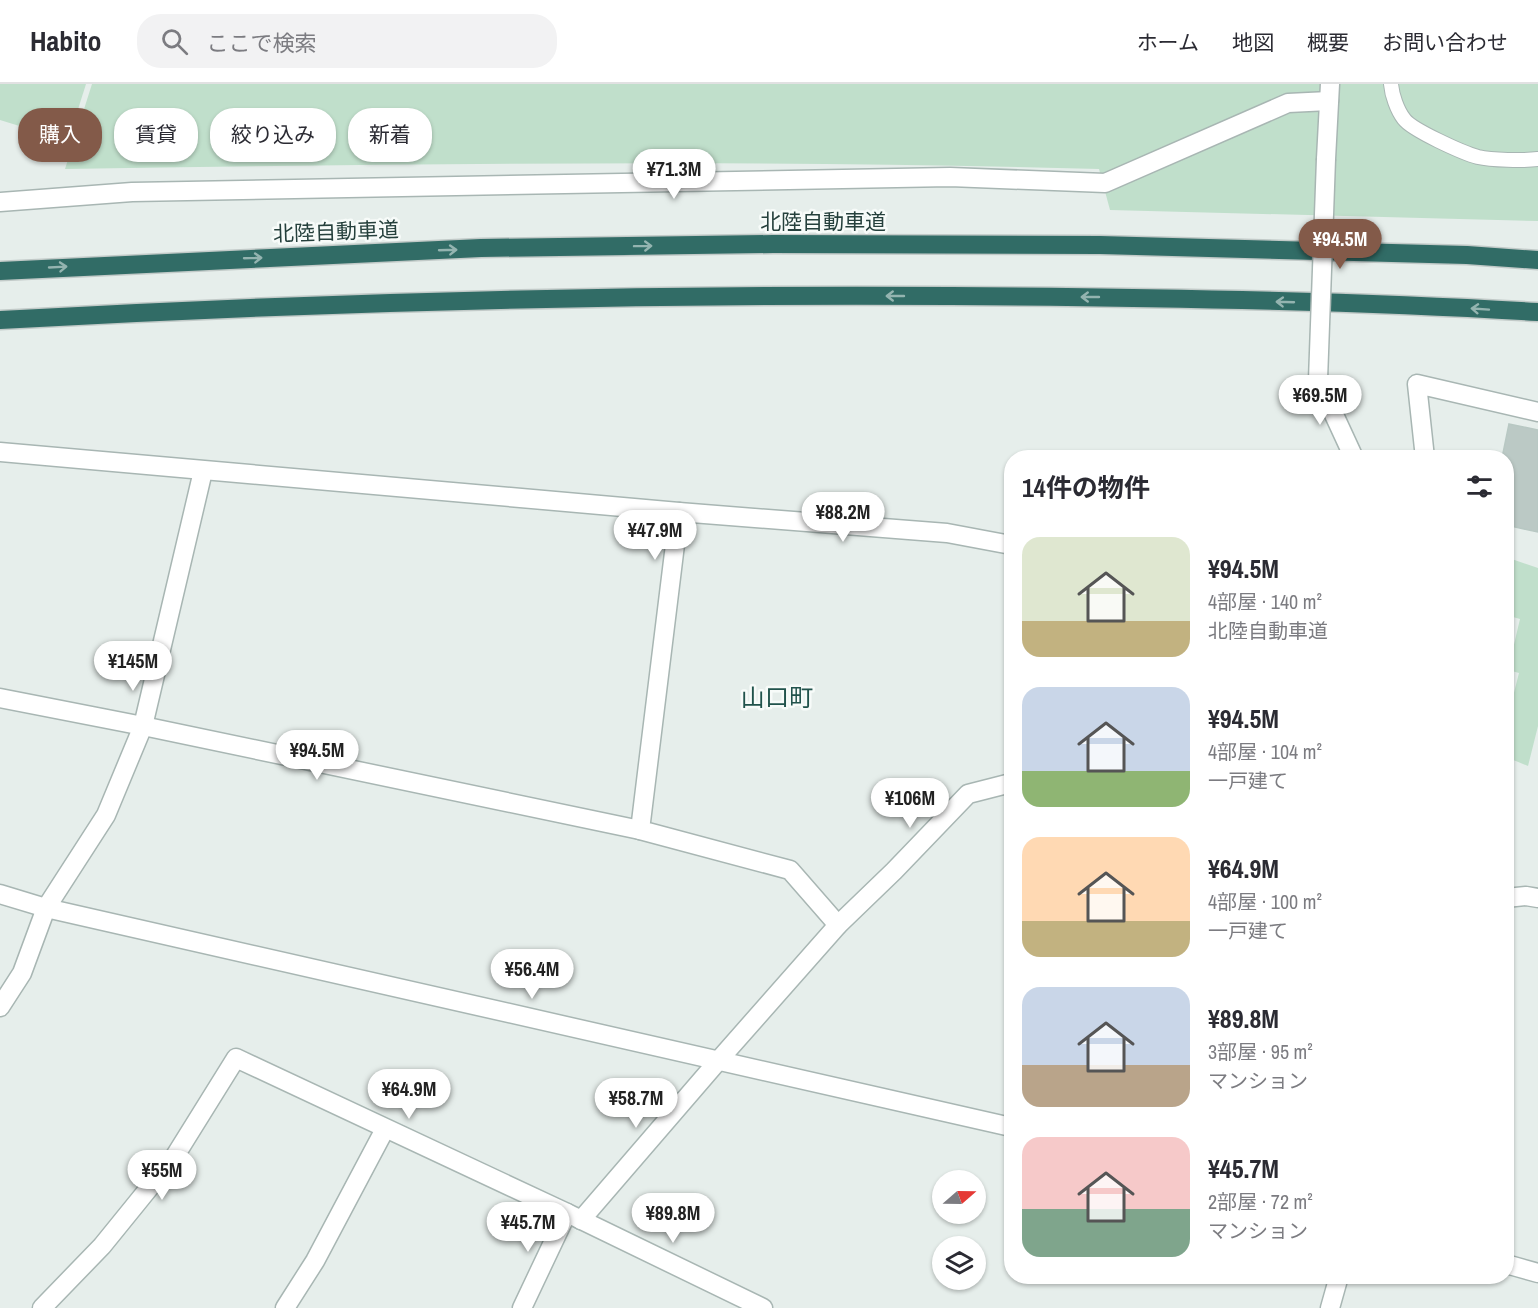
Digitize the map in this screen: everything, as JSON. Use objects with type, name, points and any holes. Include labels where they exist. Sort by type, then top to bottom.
[{"type":"highway","name":"北陸自動車道","points":[[0,271],[481,248],[773,244],[1100,245],[1455,255],[1538,260]]},
{"type":"highway","points":[[0,320],[171,310],[483,299],[778,295],[1116,297],[1538,312]]},
{"type":"street","points":[[0,202],[132,192],[938,177],[1105,183],[1288,103],[1330,93],[1318,380],[1350,450]]},
{"type":"street","points":[[1424,450],[1417,384],[1538,412]]},
{"type":"street","points":[[0,452],[679,512],[947,533],[1004,543]]},
{"type":"street","points":[[0,1007],[22,974],[46,908],[106,815],[143,726],[203,471]]},
{"type":"street","points":[[640,830],[679,512]]},
{"type":"street","points":[[0,698],[640,830],[790,870],[838,925]]},
{"type":"street","points":[[522,1308],[574,1216],[838,925],[968,794],[1004,785]]},
{"type":"street","points":[[0,894],[46,908],[1004,1125]]},
{"type":"street","points":[[1514,897],[1538,898]]},
{"type":"street","points":[[42,1308],[102,1246],[175,1155],[236,1058],[574,1216],[763,1308]]},
{"type":"street","points":[[285,1308],[315,1261],[385,1129]]},
{"type":"street","points":[[1514,1266],[1538,1273]]},
{"type":"street","points":[[1329,1308],[1336,1284]]},
{"type":"lane","points":[[1391,84],[1391,92],[1404,120],[1423,133],[1478,157],[1529,161],[1538,159]]},
{"type":"green space","points":[[0,84],[86,84],[78,108],[18,108],[18,126],[0,120]]},
{"type":"green space","points":[[92,84],[1538,84],[1538,221],[1110,210],[1099,169],[711,163],[65,169],[67,162],[102,162],[102,108],[84,108]]},
{"type":"green space","points":[[1514,560],[1538,568],[1538,726],[1528,766],[1514,760],[1514,693],[1519,673],[1514,672],[1514,644],[1520,619],[1514,617]]},
{"type":"building","points":[[1509,424],[1538,430],[1538,532],[1514,527],[1514,450],[1504,450]]},
{"type":"district","name":"山口町","points":[[777,698]]}]
